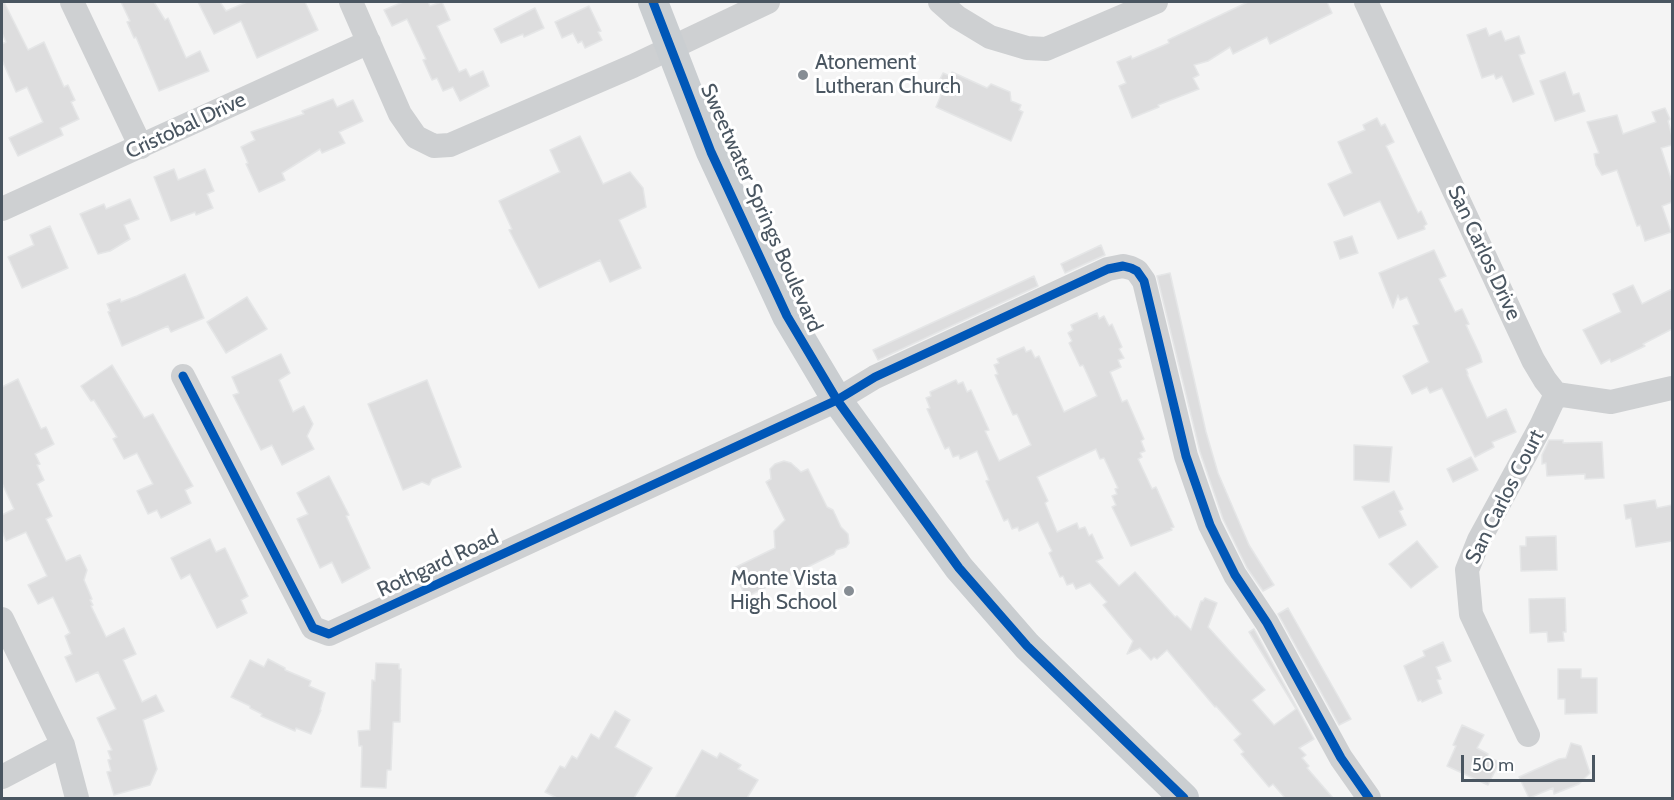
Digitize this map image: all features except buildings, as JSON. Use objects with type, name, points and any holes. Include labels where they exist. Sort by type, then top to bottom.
[{"type":"main road","name":"Sweetwater Springs Boulevard","points":[[652,2],[711,152],[787,316],[837,400],[959,568],[1027,646],[1184,798]]},
{"type":"street","points":[[72,2],[141,147]]},
{"type":"street","points":[[351,2],[400,114],[416,137],[434,146],[450,145],[768,2]]},
{"type":"street","points":[[940,2],[957,17],[990,37],[1027,48],[1046,49],[1156,2]]},
{"type":"street","name":"San Carlos Drive","points":[[1366,2],[1533,360],[1556,394]]},
{"type":"street","name":"Cristobal Drive","points":[[2,209],[369,42]]},
{"type":"street","name":"Rothgard Road","points":[[183,376],[313,628],[329,634],[837,400],[874,377],[1108,269],[1124,266],[1137,271],[1146,287],[1186,456],[1210,525],[1235,576],[1267,623],[1341,758],[1369,798]]},
{"type":"street","points":[[1556,394],[1611,402],[1672,388]]},
{"type":"street","name":"San Carlos Court","points":[[1528,735],[1471,614],[1467,570],[1479,540],[1556,394]]},
{"type":"street","points":[[2,619],[63,745],[77,798]]},
{"type":"street","points":[[2,777],[63,745]]},
{"type":"cycle path","points":[[653,2],[711,152],[787,316],[837,400],[959,568],[1027,646],[1184,798]]},
{"type":"cycle path","points":[[183,376],[313,628],[329,634],[837,400],[875,377],[1108,269],[1123,266],[1131,268],[1137,271],[1144,281],[1186,456],[1210,525],[1235,575],[1267,623],[1341,758],[1369,798]]},
{"type":"place","name":"Atonement Lutheran Church","points":[[803,75]]},
{"type":"place","name":"Monte Vista High School","points":[[849,591]]}]
